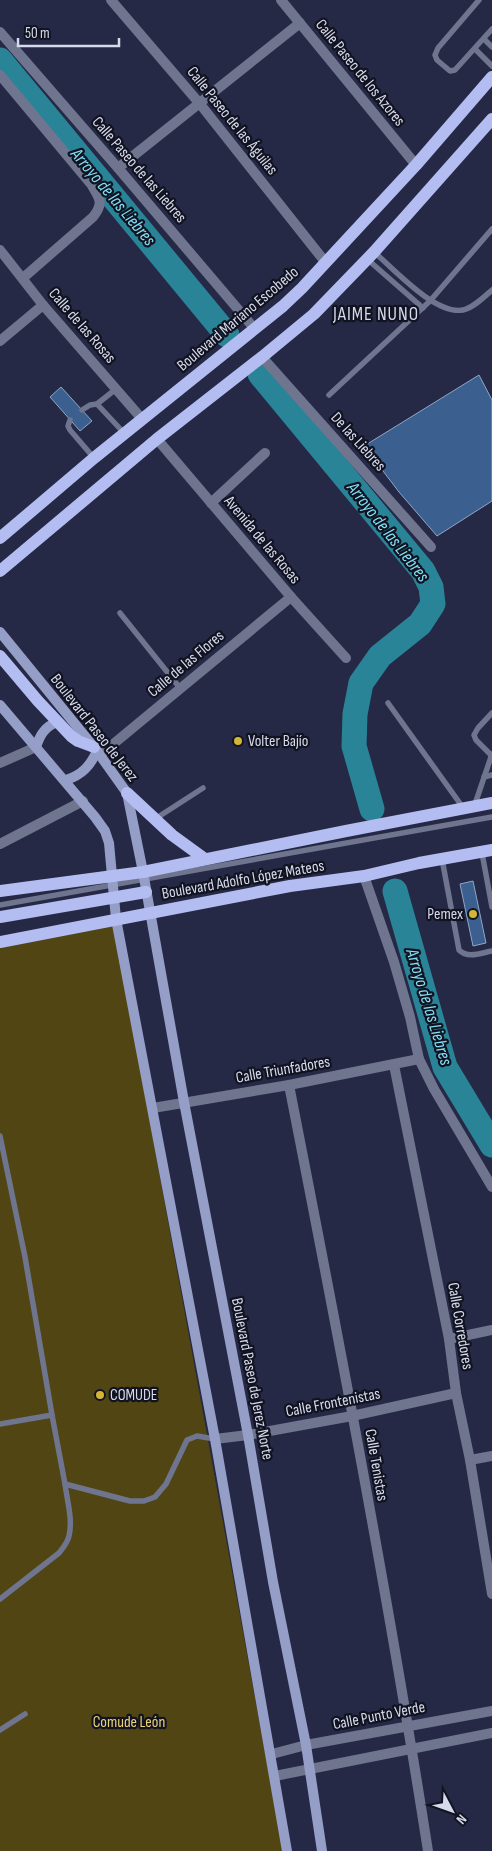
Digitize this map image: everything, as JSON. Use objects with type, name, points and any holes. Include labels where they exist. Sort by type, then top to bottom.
[{"type":"main road","name":"Boulevard Mariano Escobedo","points":[[0,538],[124,433],[283,306],[326,263],[416,165],[492,77]]},
{"type":"main road","points":[[0,571],[157,439],[314,314],[370,256],[492,119]]},
{"type":"main road","name":"Boulevard Paseo de Jerez","points":[[0,632],[97,751],[127,793],[150,913]]},
{"type":"main road","points":[[0,656],[58,722],[78,741],[97,751],[86,769],[75,777],[66,780]]},
{"type":"main road","points":[[0,705],[66,780],[105,831],[112,857],[116,919],[215,1439],[272,1754],[287,1851]]},
{"type":"main road","points":[[36,747],[44,730],[51,724],[58,722]]},
{"type":"main road","points":[[127,793],[186,846],[205,859]]},
{"type":"main road","name":"Boulevard Adolfo López Mateos","points":[[0,891],[113,887],[145,881],[205,859],[492,804]]},
{"type":"main road","name":"Boulevard Adolfo López Mateos","points":[[0,942],[290,886],[364,876],[419,863],[487,851]]},
{"type":"main road","points":[[0,917],[113,887],[145,881]]},
{"type":"main road","name":"Boulevard Paseo de Jerez Norte","points":[[150,913],[248,1435],[273,1582],[306,1745],[322,1851]]},
{"type":"street","name":"Calle Paseo de las Águilas","points":[[111,0],[200,104],[326,263]]},
{"type":"street","name":"Calle Paseo de los Azores","points":[[281,0],[416,165]]},
{"type":"street","points":[[118,168],[300,23]]},
{"type":"street","name":"Calle Paseo de las Liebres","points":[[0,32],[254,328]]},
{"type":"street","points":[[0,76],[91,184],[100,199],[100,208],[93,217],[23,278]]},
{"type":"street","name":"Calle de las Rosas","points":[[0,250],[43,304],[142,419]]},
{"type":"street","points":[[0,341],[43,304]]},
{"type":"street","name":"De las Liebres","points":[[262,357],[431,548]]},
{"type":"street","name":"Avenida de las Rosas","points":[[157,439],[291,597],[346,658]]},
{"type":"street","points":[[211,502],[265,453]]},
{"type":"street","name":"Calle de las Flores","points":[[97,751],[180,688],[291,597]]},
{"type":"street","points":[[0,763],[36,747]]},
{"type":"street","points":[[0,844],[82,801]]},
{"type":"street","points":[[364,876],[394,962],[410,1017],[419,1059],[439,1098],[492,1187]]},
{"type":"street","name":"Calle Triunfadores","points":[[153,1108],[289,1085],[419,1059]]},
{"type":"street","name":"Calle Corredores","points":[[394,1065],[449,1339],[456,1394],[470,1460],[492,1594]]},
{"type":"street","name":"Calle Tenistas","points":[[289,1085],[409,1726],[428,1851]]},
{"type":"street","points":[[449,1339],[492,1330]]},
{"type":"street","name":"Calle Frontenistas","points":[[215,1439],[248,1435],[352,1416],[456,1394]]},
{"type":"street","points":[[470,1460],[492,1456]]},
{"type":"street","name":"Calle Punto Verde","points":[[272,1754],[306,1745],[492,1711]]},
{"type":"street","points":[[275,1776],[492,1733]]},
{"type":"lane","points":[[479,0],[438,48],[435,54],[437,60],[450,71],[455,70],[492,29]]},
{"type":"lane","points":[[484,39],[492,47]]},
{"type":"lane","points":[[475,49],[492,66]]},
{"type":"lane","points":[[329,395],[430,301],[492,229]]},
{"type":"lane","points":[[370,256],[430,301],[451,310],[465,310],[482,300],[492,290]]},
{"type":"lane","points":[[370,256],[423,308]]},
{"type":"lane","points":[[82,410],[90,405],[98,404],[116,389]]},
{"type":"lane","points":[[98,404],[124,433]]},
{"type":"lane","points":[[70,420],[68,426],[70,430],[94,458]]},
{"type":"lane","points":[[120,613],[180,688]]},
{"type":"lane","points":[[388,703],[469,808],[492,754],[476,740],[474,735],[478,728],[492,714]]},
{"type":"lane","points":[[484,776],[492,775]]},
{"type":"lane","points":[[155,819],[202,788]]},
{"type":"lane","points":[[145,881],[492,817]]},
{"type":"lane","points":[[487,851],[492,907]]},
{"type":"lane","points":[[442,859],[459,950],[463,954],[468,955],[492,951]]},
{"type":"lane","points":[[0,905],[113,887]]},
{"type":"lane","points":[[0,1136],[25,1257],[65,1484],[70,1528],[66,1544],[59,1553],[0,1599]]},
{"type":"lane","points":[[0,1181],[9,1179]]},
{"type":"lane","points":[[0,1424],[52,1415]]},
{"type":"lane","points":[[65,1484],[130,1501],[144,1501],[155,1497],[166,1484],[187,1440],[197,1436],[215,1439]]},
{"type":"lane","points":[[0,1730],[25,1714]]},
{"type":"green space","name":"COMUDE","points":[[113,920],[283,1851],[0,1851],[0,939]]},
{"type":"building","points":[[479,375],[492,400],[492,501],[437,536],[399,492],[364,446]]},
{"type":"building","points":[[61,387],[92,421],[80,431],[50,397]]},
{"type":"building","name":"Pemex","points":[[473,881],[486,943],[473,946],[460,884]]},
{"type":"waterway","name":"Arroyo de las Liebres","points":[[0,60],[227,335]]},
{"type":"waterway","name":"Arroyo de las Liebres","points":[[260,374],[423,571],[431,587],[433,604],[420,624],[380,656],[361,683],[355,714],[354,746],[372,809]]},
{"type":"waterway","name":"Arroyo de las Liebres","points":[[395,891],[445,1067],[492,1145]]},
{"type":"place","name":"Volter Bajío","points":[[238,741]]},
{"type":"place","name":"Pemex","points":[[473,914]]},
{"type":"place","name":"COMUDE","points":[[100,1395]]},
{"type":"district","name":"JAIME NUNO","points":[[376,314]]},
{"type":"park label","name":"Comude León","points":[[129,1722]]}]
